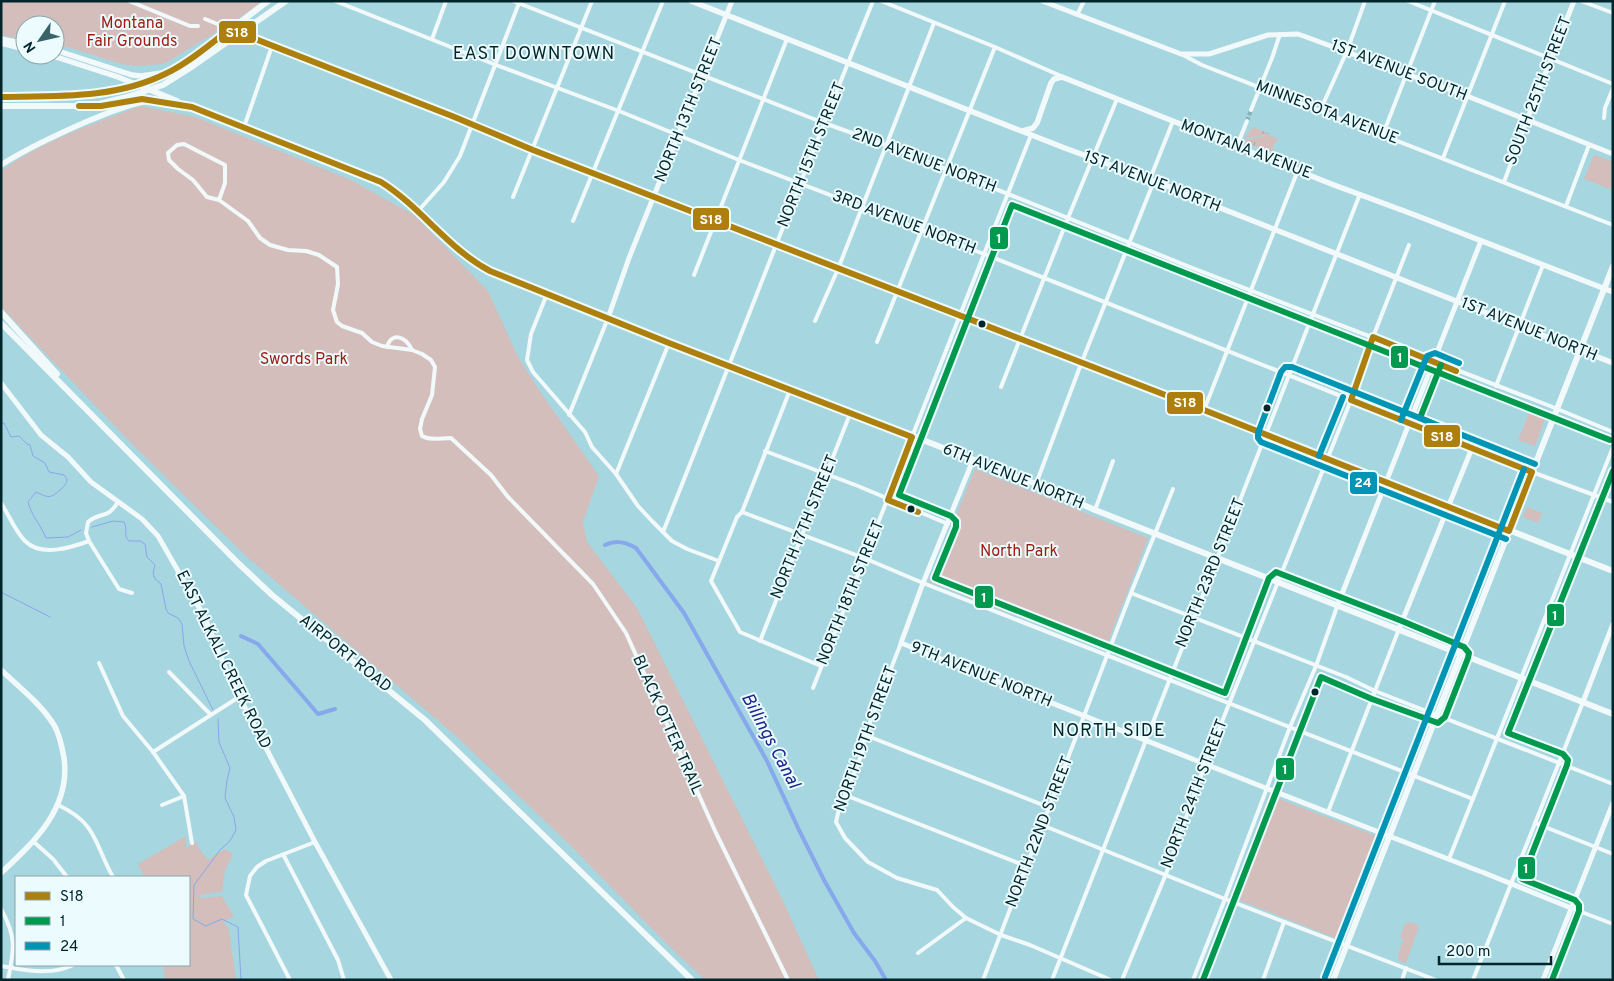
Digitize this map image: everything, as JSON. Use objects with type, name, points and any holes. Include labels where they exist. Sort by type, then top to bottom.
[{"type":"main road","points":[[1,97],[96,95],[138,85],[169,71],[268,1]]},
{"type":"main road","points":[[1,106],[91,106],[163,85],[286,1]]},
{"type":"main road","name":"1ST AVENUE NORTH","points":[[691,1],[1023,132],[1152,180],[1613,363]]},
{"type":"main road","points":[[230,29],[472,124],[533,150],[655,196],[1081,364],[1204,410],[1613,572]]},
{"type":"main road","points":[[1,39],[15,42]]},
{"type":"main road","points":[[1,43],[15,46]]},
{"type":"main road","points":[[65,53],[132,75],[141,76],[169,71]]},
{"type":"main road","points":[[65,60],[109,74],[192,107]]},
{"type":"main road","points":[[1044,140],[1037,131],[1037,123],[1051,83],[1054,79],[1062,77]]},
{"type":"main road","name":"MONTANA AVENUE","points":[[1062,77],[1613,292]]},
{"type":"main road","name":"6TH AVENUE NORTH","points":[[91,106],[134,100],[156,100],[192,107],[244,127],[381,182],[399,193],[419,210],[457,248],[479,264],[508,279],[850,414],[1036,484],[1095,510],[1338,604],[1460,655],[1613,714]]},
{"type":"main road","points":[[1,165],[43,140],[136,103],[156,100]]},
{"type":"main road","points":[[1023,132],[1033,128],[1037,123]]},
{"type":"main road","points":[[1333,980],[1613,266]]},
{"type":"main road","points":[[2,313],[50,366],[71,393]]},
{"type":"main road","name":"AIRPORT ROAD","points":[[1,324],[239,564],[272,595],[425,720],[692,980]]},
{"type":"main road","points":[[1,670],[38,706],[54,726],[62,747],[65,767],[63,790],[58,805],[46,826],[34,842],[1,873]]},
{"type":"street","points":[[129,1],[190,26],[198,26]]},
{"type":"street","name":"3RD AVENUE NORTH","points":[[335,1],[496,65],[619,110],[739,160],[862,206],[1532,472],[1613,502]]},
{"type":"street","points":[[432,38],[446,1]]},
{"type":"street","name":"2ND AVENUE NORTH","points":[[513,1],[520,2],[703,76],[1613,432]]},
{"type":"street","points":[[513,197],[592,1]]},
{"type":"street","points":[[573,221],[663,1]]},
{"type":"street","name":"NORTH 13TH STREET","points":[[570,415],[629,258],[732,1]]},
{"type":"street","name":"NORTH 15TH STREET","points":[[663,532],[873,1]]},
{"type":"street","name":"MONTANA AVENUE","points":[[881,1],[996,47],[1062,77]]},
{"type":"street","name":"MINNESOTA AVENUE","points":[[1042,1],[1613,224]]},
{"type":"street","points":[[1077,15],[1084,1]]},
{"type":"street","points":[[1320,111],[1347,51],[1365,1]]},
{"type":"street","points":[[1408,1],[1613,84]]},
{"type":"street","points":[[1383,134],[1435,1]]},
{"type":"street","points":[[1443,158],[1505,1]]},
{"type":"street","name":"SOUTH 25TH STREET","points":[[1504,182],[1574,1]]},
{"type":"street","points":[[1581,1],[1613,13]]},
{"type":"street","points":[[419,210],[444,182],[460,156],[520,2]]},
{"type":"street","points":[[206,19],[230,29]]},
{"type":"street","points":[[815,322],[838,269],[934,23]]},
{"type":"street","points":[[1251,110],[1280,34]]},
{"type":"street","name":"1ST AVENUE SOUTH","points":[[1180,54],[1209,54],[1259,38],[1280,34],[1298,34],[1467,96],[1613,154]]},
{"type":"street","points":[[694,275],[787,39]]},
{"type":"street","points":[[244,127],[272,46]]},
{"type":"street","points":[[877,342],[996,47]]},
{"type":"street","points":[[1048,70],[1052,78],[1051,83]]},
{"type":"street","points":[[1604,118],[1605,108],[1613,88]]},
{"type":"street","points":[[1001,387],[1117,99]]},
{"type":"street","points":[[1036,484],[1129,242],[1173,121]]},
{"type":"street","points":[[1237,146],[1247,121]]},
{"type":"street","name":"NORTH 18TH STREET","points":[[813,688],[1031,135]]},
{"type":"street","points":[[219,200],[225,183],[225,165],[184,144],[177,145],[168,153],[169,160],[194,180],[207,197],[219,200],[248,221],[260,238],[270,246],[306,251],[319,255],[337,267],[338,284],[333,310],[338,322],[342,326],[362,333],[372,342],[387,347],[412,350]]},
{"type":"street","points":[[1566,206],[1589,145]]},
{"type":"street","points":[[1204,410],[1298,170]]},
{"type":"street","name":"NORTH 23RD STREET","points":[[1052,980],[1360,194]]},
{"type":"street","points":[[1193,980],[1226,899],[1290,726],[1316,666],[1338,604],[1481,241]]},
{"type":"street","name":"NORTH 24TH STREET","points":[[1122,980],[1166,874],[1205,764],[1351,400],[1409,245]]},
{"type":"street","points":[[1496,386],[1543,266]]},
{"type":"street","points":[[547,294],[531,334],[527,360],[533,372],[585,432],[592,448],[616,474],[638,506],[663,532],[672,541],[687,549],[718,561]]},
{"type":"street","points":[[387,347],[389,339],[397,337],[410,345],[412,350]]},
{"type":"street","points":[[616,474],[669,343]]},
{"type":"street","name":"BLACK OTTER TRAIL","points":[[412,350],[432,360],[435,367],[432,395],[420,429],[422,436],[426,439],[451,438],[491,475],[508,497],[593,584],[626,633],[720,842],[788,980]]},
{"type":"street","name":"EAST ALKALI CREEK ROAD","points":[[1,383],[41,435],[68,457],[91,482],[142,518],[155,531],[163,543],[205,618],[239,697],[315,842],[391,980]]},
{"type":"street","points":[[790,390],[742,512],[737,517],[711,581],[740,632],[822,666]]},
{"type":"street","name":"NORTH 17TH STREET","points":[[760,641],[850,414]]},
{"type":"street","points":[[1328,812],[1474,442]]},
{"type":"street","points":[[1449,858],[1613,446]]},
{"type":"street","points":[[765,451],[948,524]]},
{"type":"street","name":"NORTH 19TH STREET","points":[[966,918],[937,890],[897,878],[868,862],[845,838],[836,822],[839,809],[862,753],[865,735],[923,583],[973,460]]},
{"type":"street","points":[[1095,510],[1113,461]]},
{"type":"street","name":"NORTH 22ND STREET","points":[[983,980],[1154,533],[1173,489]]},
{"type":"street","points":[[118,502],[111,512],[92,518],[88,522],[86,533],[119,589],[132,593]]},
{"type":"street","points":[[1,503],[24,540],[37,549],[61,549],[89,541]]},
{"type":"street","points":[[742,512],[864,558],[923,583],[1473,799]]},
{"type":"street","points":[[1131,593],[1613,784]]},
{"type":"street","points":[[1473,980],[1613,624]]},
{"type":"street","name":"9TH AVENUE NORTH","points":[[901,643],[1613,924]]},
{"type":"street","points":[[98,663],[123,716],[153,752],[184,796],[192,843]]},
{"type":"street","points":[[169,672],[210,714]]},
{"type":"street","points":[[153,752],[239,697]]},
{"type":"street","points":[[865,735],[1048,807]]},
{"type":"street","points":[[845,795],[1026,866]]},
{"type":"street","points":[[162,805],[184,796]]},
{"type":"street","points":[[1543,980],[1613,803]]},
{"type":"street","points":[[58,805],[74,814],[87,825],[113,876]]},
{"type":"street","points":[[1535,824],[1613,854]]},
{"type":"street","points":[[1042,826],[1436,980]]},
{"type":"street","points":[[34,842],[53,859],[66,876]]},
{"type":"street","points":[[290,980],[246,894],[250,876],[257,867],[266,861],[284,856],[315,842]]},
{"type":"street","points":[[284,856],[338,960],[344,980]]},
{"type":"street","points":[[1,909],[8,921],[14,944],[8,980]]},
{"type":"street","points":[[918,953],[966,918],[1001,935],[1111,980]]},
{"type":"street","points":[[1263,980],[1284,922]]},
{"type":"street","points":[[1,966],[40,972],[64,970],[71,966]]},
{"type":"street","points":[[117,966],[124,980]]},
{"type":"street","points":[[1402,980],[1406,968]]},
{"type":"green space","name":"Montana Fair Grounds","points":[[1,1],[263,1],[241,17],[164,64],[134,66],[121,64],[65,47],[65,15],[15,15],[15,38],[1,35]]},
{"type":"green space","name":"Swords Park","points":[[140,106],[195,117],[351,180],[414,215],[488,291],[518,357],[599,476],[583,522],[587,542],[637,608],[783,901],[819,980],[705,980],[567,842],[457,737],[246,556],[131,443],[1,307],[1,171],[51,142]]},
{"type":"green space","points":[[1253,127],[1270,134],[1244,139]]},
{"type":"green space","points":[[1268,135],[1279,139],[1272,149],[1282,157],[1245,142],[1246,140]]},
{"type":"green space","points":[[1595,155],[1613,162],[1613,190],[1584,179]]},
{"type":"green space","points":[[1531,408],[1547,414],[1535,446],[1518,440]]},
{"type":"green space","name":"North Park","points":[[975,469],[1148,538],[1105,650],[929,582]]},
{"type":"green space","points":[[1527,507],[1542,513],[1538,523],[1523,517]]},
{"type":"green space","points":[[1269,795],[1382,838],[1343,941],[1231,897]]},
{"type":"green space","points":[[186,836],[186,848],[198,841],[197,846],[208,860],[225,849],[233,854],[225,871],[222,892],[201,895],[200,898],[222,896],[234,916],[224,922],[229,930],[236,980],[165,980],[163,966],[190,966],[190,876],[144,876],[138,864]]},
{"type":"green space","points":[[1410,922],[1419,927],[1406,963],[1398,960],[1403,939],[1400,937],[1405,924]]},
{"type":"waterway","points":[[1,424],[4,423],[11,437],[19,436],[30,445],[33,456],[45,463],[49,472],[64,475],[67,479],[66,484],[54,495],[47,496],[36,492],[28,502],[46,538],[68,537],[81,530]]},
{"type":"waterway","points":[[92,527],[113,521],[124,522],[127,539],[129,541],[140,541],[145,544],[147,557],[155,565],[153,573],[155,579],[161,584],[166,609],[168,613],[178,618],[182,624],[184,646],[189,661],[213,710]]},
{"type":"waterway","name":"Billings Canal","points":[[605,545],[621,542],[636,548],[684,613],[767,761],[824,880],[854,933],[875,961],[886,980]]},
{"type":"waterway","name":"Billings Canal","points":[[1,592],[50,617]]},
{"type":"waterway","name":"Billings Canal","points":[[241,636],[258,644],[318,714],[335,709]]},
{"type":"waterway","points":[[218,719],[219,742],[230,768],[225,798],[234,817],[236,830],[230,841],[220,850],[194,885],[193,919],[206,926],[222,919],[238,927],[241,980]]},
{"type":"tunnel","points":[[1247,121],[1251,110]]},
{"type":"transit line","name":"S18","points":[[1,97],[65,96],[127,88],[148,81],[184,64],[230,29],[452,116],[533,150],[1204,410],[1509,531],[1532,472],[1351,400],[1373,337],[1456,371]]},
{"type":"transit line","name":"S18","points":[[79,106],[101,106],[142,99],[192,107],[381,182],[409,203],[461,251],[490,271],[912,437],[888,500],[918,512]]},
{"type":"transit line","name":"1","points":[[1203,980],[1321,677],[1372,699],[1438,723],[1445,717],[1469,653],[1464,647],[1276,572],[1269,578],[1225,693],[935,578],[956,527],[956,521],[951,516],[899,495],[1012,205],[1610,440]]},
{"type":"transit line","name":"24","points":[[1401,420],[1427,356],[1435,353],[1459,363]]},
{"type":"transit line","name":"1","points":[[1434,424],[1420,418],[1441,365]]},
{"type":"transit line","name":"24","points":[[1506,539],[1261,442],[1258,438],[1258,433],[1281,372],[1285,367],[1292,367],[1535,464]]},
{"type":"transit line","name":"24","points":[[1319,456],[1343,397]]},
{"type":"transit line","name":"24","points":[[1325,977],[1524,469]]},
{"type":"transit line","name":"1","points":[[1552,980],[1579,911],[1579,905],[1575,900],[1522,879],[1568,760],[1563,754],[1508,733],[1613,471]]},
{"type":"district","name":"EAST DOWNTOWN","points":[[534,54]]},
{"type":"district","name":"NORTH SIDE","points":[[1109,731]]}]
